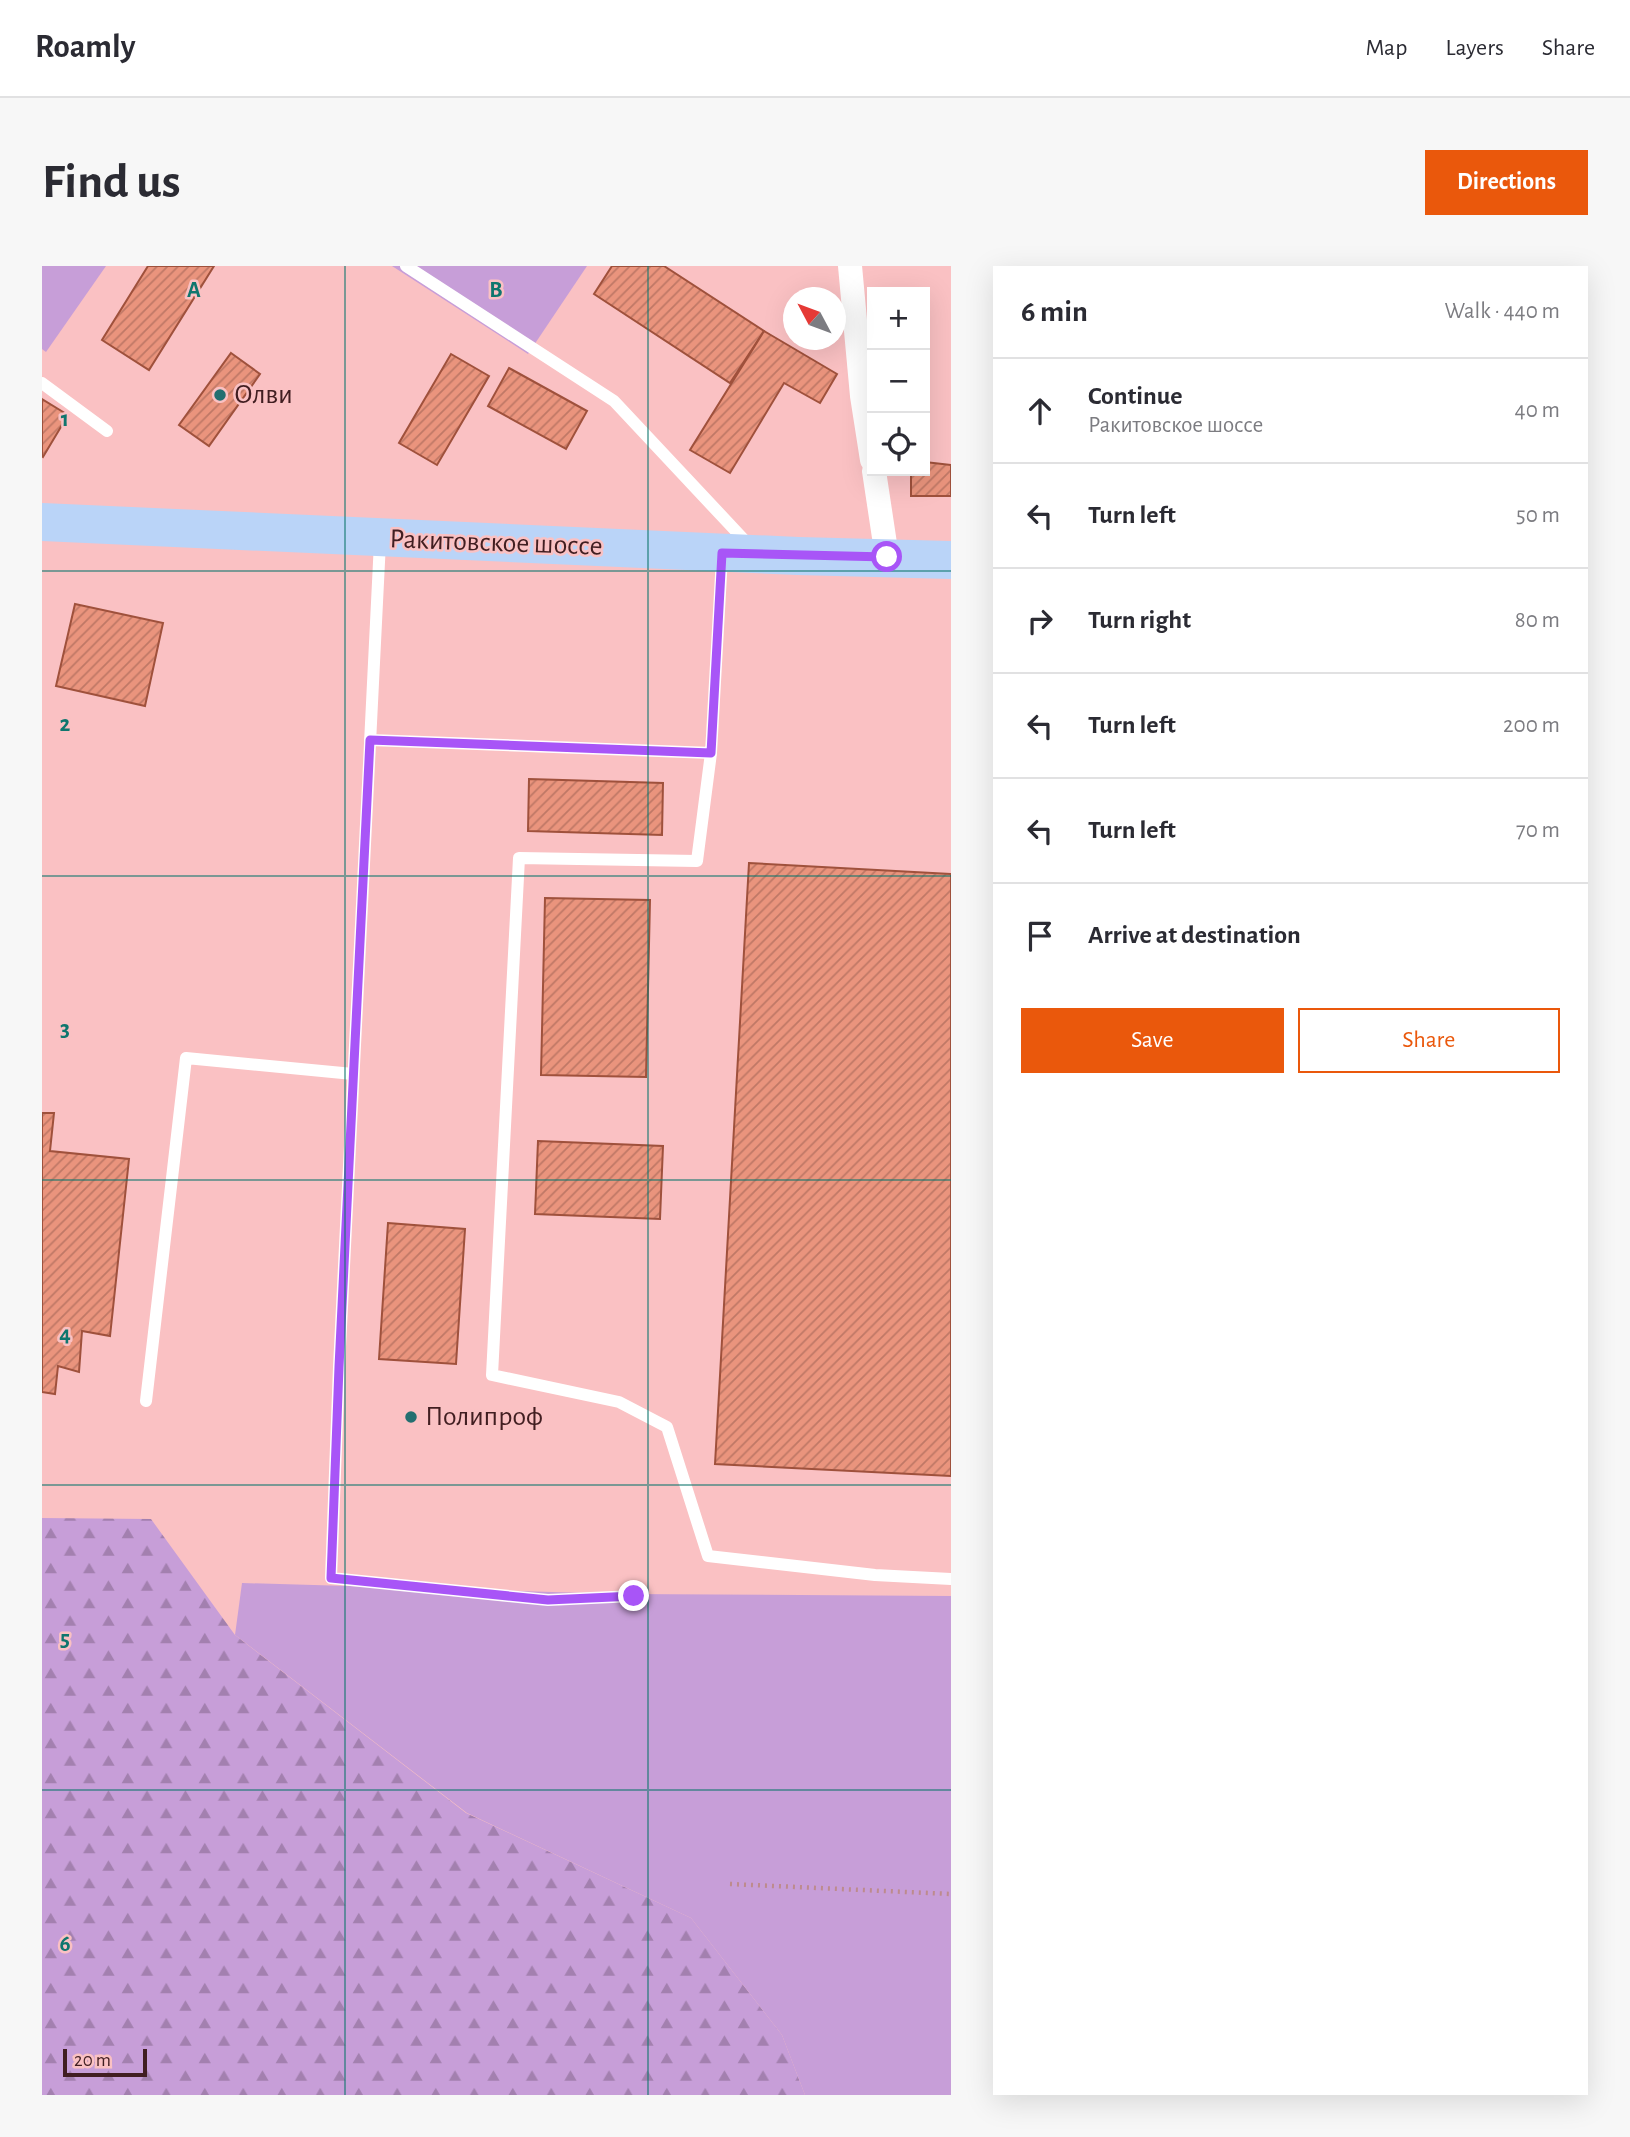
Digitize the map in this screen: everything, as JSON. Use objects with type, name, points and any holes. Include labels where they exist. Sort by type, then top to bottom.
[{"type":"main road","name":"Ракитовское шоссе","points":[[42,522],[740,554],[951,560]]},
{"type":"street","points":[[850,266],[867,428]]},
{"type":"street","points":[[875,476],[887,557]]},
{"type":"lane","points":[[406,266],[614,401],[740,554],[697,861],[519,858],[492,1375],[619,1402],[667,1427],[708,1556],[875,1575],[951,1579]]},
{"type":"lane","points":[[42,383],[107,431]]},
{"type":"lane","points":[[380,538],[331,1578],[548,1600],[634,1596]]},
{"type":"lane","points":[[370,740],[711,753]]},
{"type":"lane","points":[[146,1401],[186,1058],[353,1074]]},
{"type":"path","points":[[730,1884],[951,1894]]},
{"type":"green space","points":[[42,266],[106,266],[46,352],[42,349]]},
{"type":"green space","points":[[392,266],[587,266],[528,354]]},
{"type":"green space","points":[[42,1518],[151,1519],[235,1635],[466,1813],[691,1918],[782,2035],[805,2095],[42,2095]]},
{"type":"green space","points":[[242,1583],[623,1594],[951,1596],[951,2095],[805,2095],[782,2035],[691,1918],[467,1813],[235,1635]]},
{"type":"building","points":[[148,266],[214,266],[149,370],[102,340]]},
{"type":"building","points":[[612,266],[664,266],[764,331],[730,383],[594,294]]},
{"type":"building","points":[[764,331],[783,342],[783,350],[796,350],[837,374],[820,403],[784,383],[730,473],[690,450]]},
{"type":"building","points":[[231,353],[260,374],[209,446],[179,425]]},
{"type":"building","points":[[451,354],[489,376],[437,465],[399,443]]},
{"type":"building","points":[[509,368],[587,411],[566,449],[488,406]]},
{"type":"building","points":[[42,399],[68,415],[43,457],[42,456]]},
{"type":"building","points":[[930,463],[951,465],[951,496],[911,496],[911,476],[930,476]]},
{"type":"building","points":[[75,604],[163,623],[145,706],[56,686]]},
{"type":"building","points":[[529,779],[663,783],[662,835],[528,831]]},
{"type":"building","points":[[749,863],[951,874],[951,1476],[715,1464]]},
{"type":"building","points":[[545,898],[650,900],[646,1077],[541,1075]]},
{"type":"building","points":[[42,1113],[54,1113],[50,1151],[129,1159],[110,1336],[82,1331],[79,1372],[58,1366],[55,1394],[42,1392]]},
{"type":"building","points":[[538,1141],[663,1146],[660,1219],[535,1214]]},
{"type":"building","points":[[388,1223],[465,1229],[456,1364],[379,1359]]},
{"type":"place","name":"Олви","points":[[220,395]]},
{"type":"place","name":"Полипроф","points":[[411,1417]]},
{"type":"route","points":[[634,1596],[548,1600],[331,1578],[370,740],[711,753],[722,553],[887,557]]}]
